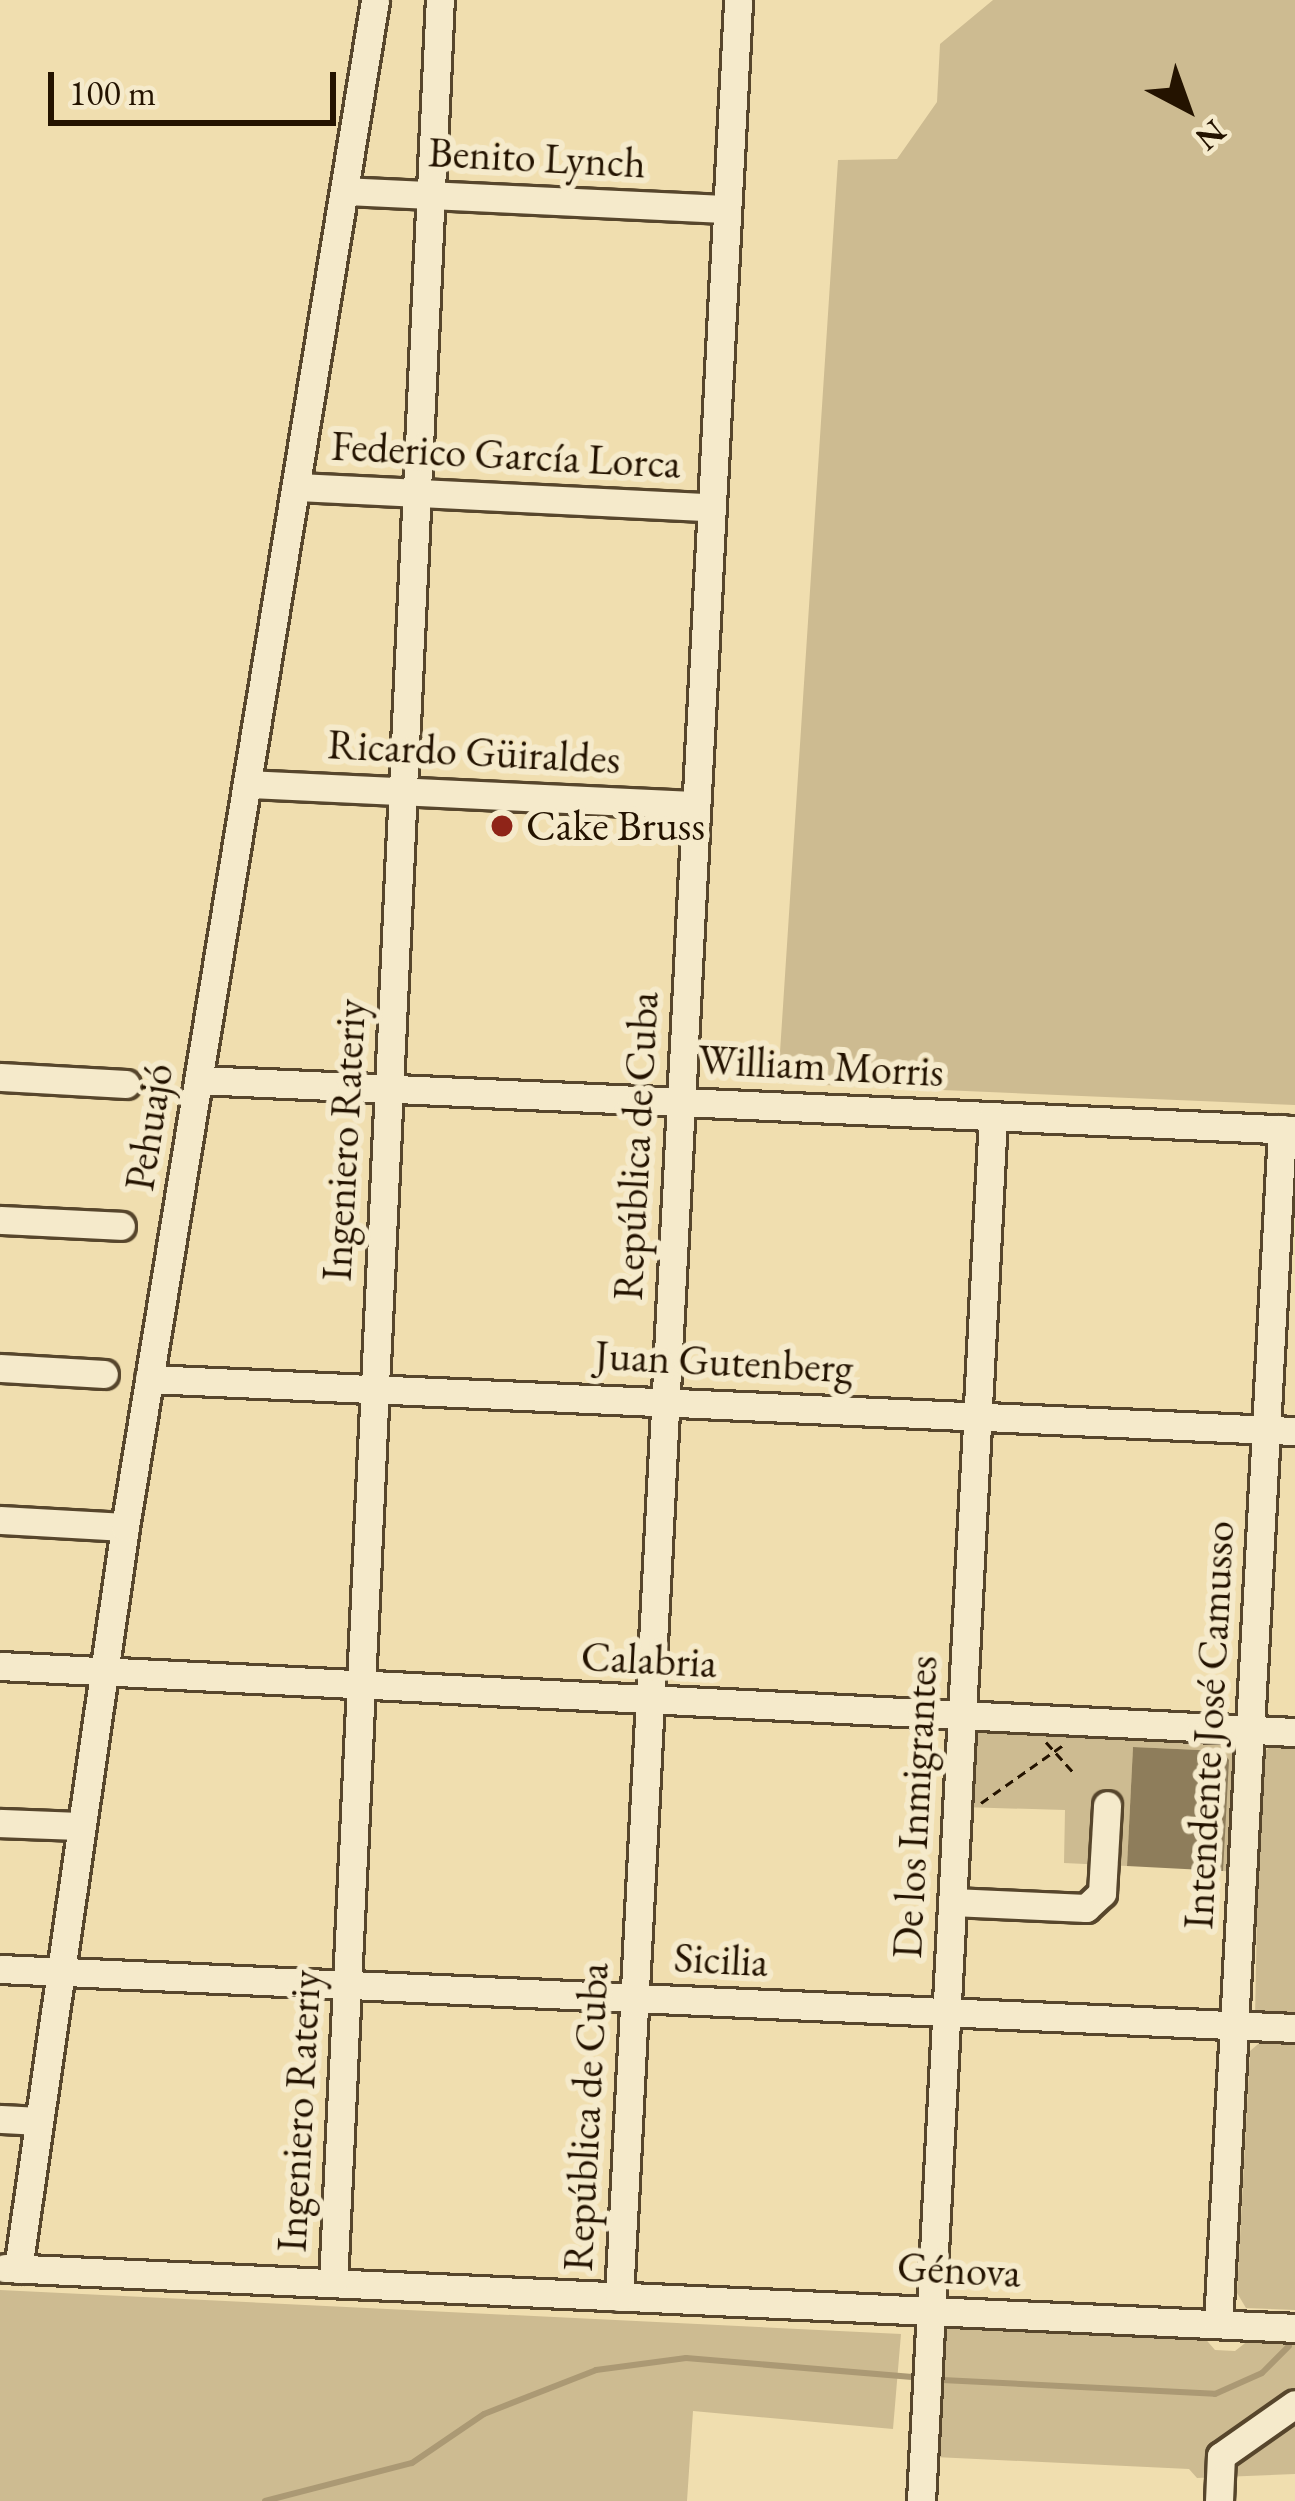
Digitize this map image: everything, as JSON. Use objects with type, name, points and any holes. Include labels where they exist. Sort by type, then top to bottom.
[{"type":"street","name":"Pehuajó","points":[[9,2268],[375,0]]},
{"type":"street","name":"Ingeniero Rateriy","points":[[333,2283],[440,0]]},
{"type":"street","name":"República de Cuba","points":[[619,2297],[738,0]]},
{"type":"street","name":"Benito Lynch","points":[[344,191],[727,209]]},
{"type":"street","name":"Federico García Lorca","points":[[296,487],[711,507]]},
{"type":"street","name":"Ricardo Güiraldes","points":[[248,784],[696,806]]},
{"type":"street","points":[[0,1077],[126,1084]]},
{"type":"street","name":"William Morris","points":[[199,1081],[1289,1130]]},
{"type":"street","name":"De los Inmigrantes","points":[[921,2501],[993,1116]]},
{"type":"street","name":"Intendente José Camusso","points":[[1219,2324],[1251,1730],[1281,1431],[1289,1130]]},
{"type":"street","points":[[0,1220],[121,1226]]},
{"type":"street","points":[[0,1368],[104,1374]]},
{"type":"street","name":"Juan Gutenberg","points":[[149,1379],[1281,1431]]},
{"type":"street","points":[[0,1520],[125,1527]]},
{"type":"street","name":"Calabria","points":[[0,1666],[102,1677],[1295,1732]]},
{"type":"street","points":[[952,1902],[1096,1902],[1107,1805]]},
{"type":"street","points":[[0,1823],[80,1826]]},
{"type":"street","name":"Sicilia","points":[[0,1969],[1295,2028]]},
{"type":"street","points":[[0,2119],[36,2121]]},
{"type":"street","name":"Génova","points":[[9,2268],[1295,2328]]},
{"type":"street","points":[[1219,2501],[1221,2456],[1295,2404]]},
{"type":"path","points":[[1026,1719],[1073,1772]]},
{"type":"path","points":[[976,1808],[1054,1751],[1079,1739]]},
{"type":"shaded area","points":[[993,0],[1295,0],[1295,1105],[778,1083],[838,160],[897,159],[937,102],[940,44]]},
{"type":"shaded area","points":[[974,1727],[1236,1739],[1239,1872],[1223,1871],[1222,1751],[1133,1747],[1127,1866],[1064,1863],[1065,1810],[962,1807]]},
{"type":"shaded area","points":[[1295,1743],[1295,2021],[1255,2018],[1260,1756],[1273,1744]]},
{"type":"shaded area","points":[[1264,2039],[1295,2041],[1295,2310],[1246,2308],[1237,2293],[1250,2051]]},
{"type":"shaded area","points":[[0,2290],[901,2334],[893,2429],[693,2411],[687,2501],[0,2501]]},
{"type":"shaded area","points":[[955,2325],[1202,2335],[1215,2350],[1235,2351],[1249,2340],[1295,2345],[1295,2474],[1197,2478],[1189,2469],[935,2457],[943,2332]]},
{"type":"building","points":[[1133,1747],[1222,1751],[1229,1760],[1223,1871],[1127,1866]]},
{"type":"waterway","points":[[942,2380],[1215,2394],[1262,2373],[1289,2346]]},
{"type":"waterway","points":[[265,2501],[412,2463],[484,2414],[596,2370],[686,2358],[912,2377]]},
{"type":"place","name":"Cake Bruss","points":[[502,826]]}]
